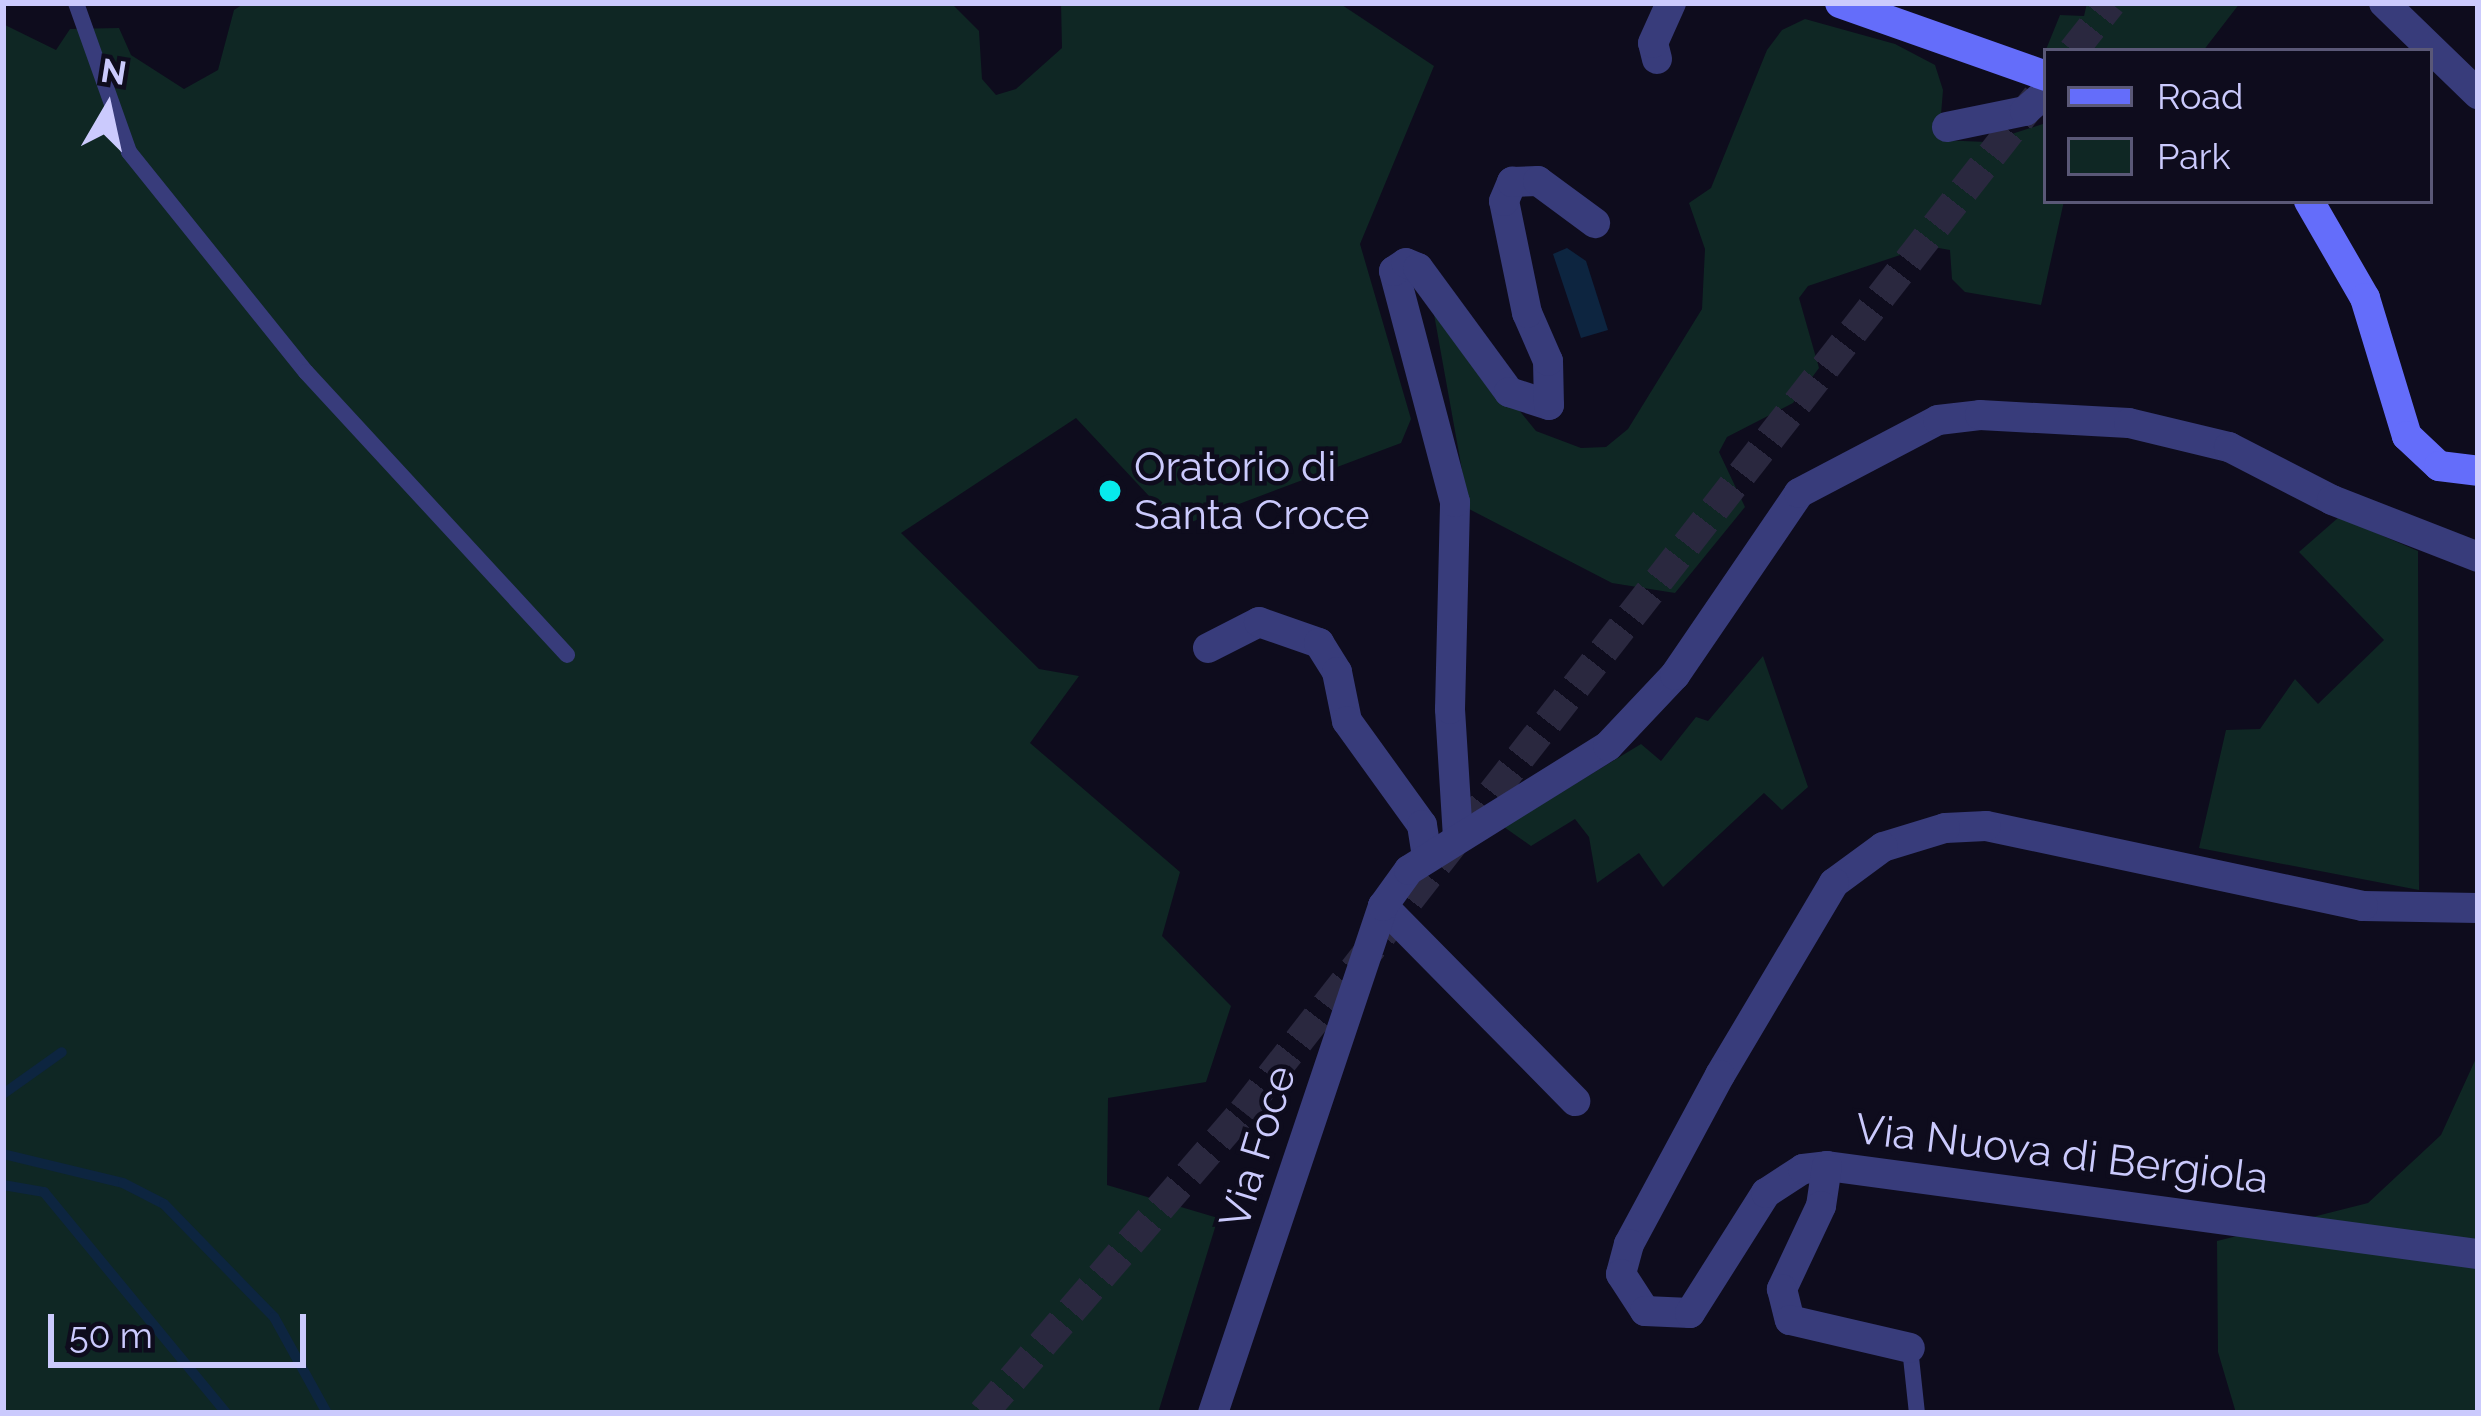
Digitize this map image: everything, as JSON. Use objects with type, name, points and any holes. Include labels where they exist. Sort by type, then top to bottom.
[{"type":"street","points":[[1657,59],[1653,43],[1671,3]]},
{"type":"street","points":[[1840,3],[1879,9],[2043,75]]},
{"type":"street","points":[[2384,3],[2471,77]]},
{"type":"street","points":[[1947,127],[2025,111],[2043,96]]},
{"type":"street","points":[[1458,837],[1450,709],[1455,502],[1394,272],[1406,263],[1418,268],[1510,392],[1549,405],[1548,361],[1527,313],[1504,201],[1512,182],[1538,181],[1595,223]]},
{"type":"street","points":[[2311,204],[2366,298],[2408,436],[2440,466],[2478,471]]},
{"type":"street","points":[[1575,1101],[1383,906],[1426,858],[1608,746],[1675,674],[1799,493],[1938,420],[2129,423],[2229,446],[2332,500],[2478,557]]},
{"type":"street","points":[[1208,648],[1259,622],[1319,643],[1336,672],[1347,721],[1422,826],[1426,858]]},
{"type":"street","name":"Via Nuova di Bergiola","points":[[2478,908],[2363,906],[1986,826],[1945,828],[1883,847],[1834,883],[1720,1075],[1622,1258],[1632,1302],[1659,1317],[1690,1313],[1766,1193],[1803,1169],[1827,1166],[2478,1254]]},
{"type":"street","name":"Via Foce","points":[[1213,1413],[1383,906]]},
{"type":"street","points":[[1827,1166],[1821,1206],[1782,1289],[1790,1320],[1910,1348]]},
{"type":"lane","points":[[76,3],[129,152],[306,373],[567,655]]},
{"type":"lane","points":[[1910,1348],[1917,1413]]},
{"type":"green space","points":[[245,3],[951,3],[979,31],[982,79],[996,95],[1016,89],[1062,48],[1061,3],[1339,3],[1434,66],[1360,244],[1411,419],[1401,443],[1178,527],[1076,418],[901,533],[1039,669],[1079,676],[1030,743],[1180,872],[1162,936],[1231,1006],[1206,1082],[1108,1098],[1107,1185],[1218,1218],[1158,1413],[3,1413],[3,24],[56,50],[70,29],[119,28],[131,55],[184,89],[218,70],[234,10]]},
{"type":"green space","points":[[2087,3],[2240,3],[2205,48],[2047,48],[2060,15],[2084,16]]},
{"type":"green space","points":[[1805,19],[1895,44],[1935,65],[1943,90],[1939,140],[1987,142],[2043,124],[2043,204],[2063,204],[2041,305],[1965,292],[1952,279],[1950,250],[1927,246],[1808,286],[1799,298],[1819,368],[1793,403],[1727,437],[1719,452],[1745,507],[1675,593],[1612,583],[1469,509],[1432,303],[1536,431],[1581,448],[1606,447],[1628,429],[1702,309],[1705,249],[1689,203],[1711,188],[1767,50],[1782,30]]},
{"type":"green space","points":[[2339,517],[2418,551],[2419,890],[2199,848],[2226,730],[2260,729],[2295,679],[2318,704],[2384,640],[2299,552]]},
{"type":"green space","points":[[1763,656],[1808,787],[1782,810],[1764,793],[1663,887],[1639,853],[1597,883],[1589,837],[1575,819],[1531,846],[1504,827],[1641,744],[1661,761],[1696,717],[1708,721]]},
{"type":"green space","points":[[2478,1054],[2478,1413],[2236,1413],[2218,1352],[2217,1241],[2368,1203],[2441,1135]]},
{"type":"water","points":[[1567,248],[1586,261],[1608,330],[1581,338],[1553,254]]},
{"type":"waterway","points":[[3,1094],[62,1052]]},
{"type":"waterway","points":[[3,1154],[123,1183],[164,1204],[274,1317],[327,1413]]},
{"type":"waterway","points":[[3,1185],[44,1192],[226,1413]]},
{"type":"tunnel","points":[[2075,48],[2111,3]]},
{"type":"tunnel","points":[[983,1413],[1243,1112],[2037,97]]},
{"type":"place","name":"Oratorio di Santa Croce","points":[[1110,491]]}]
